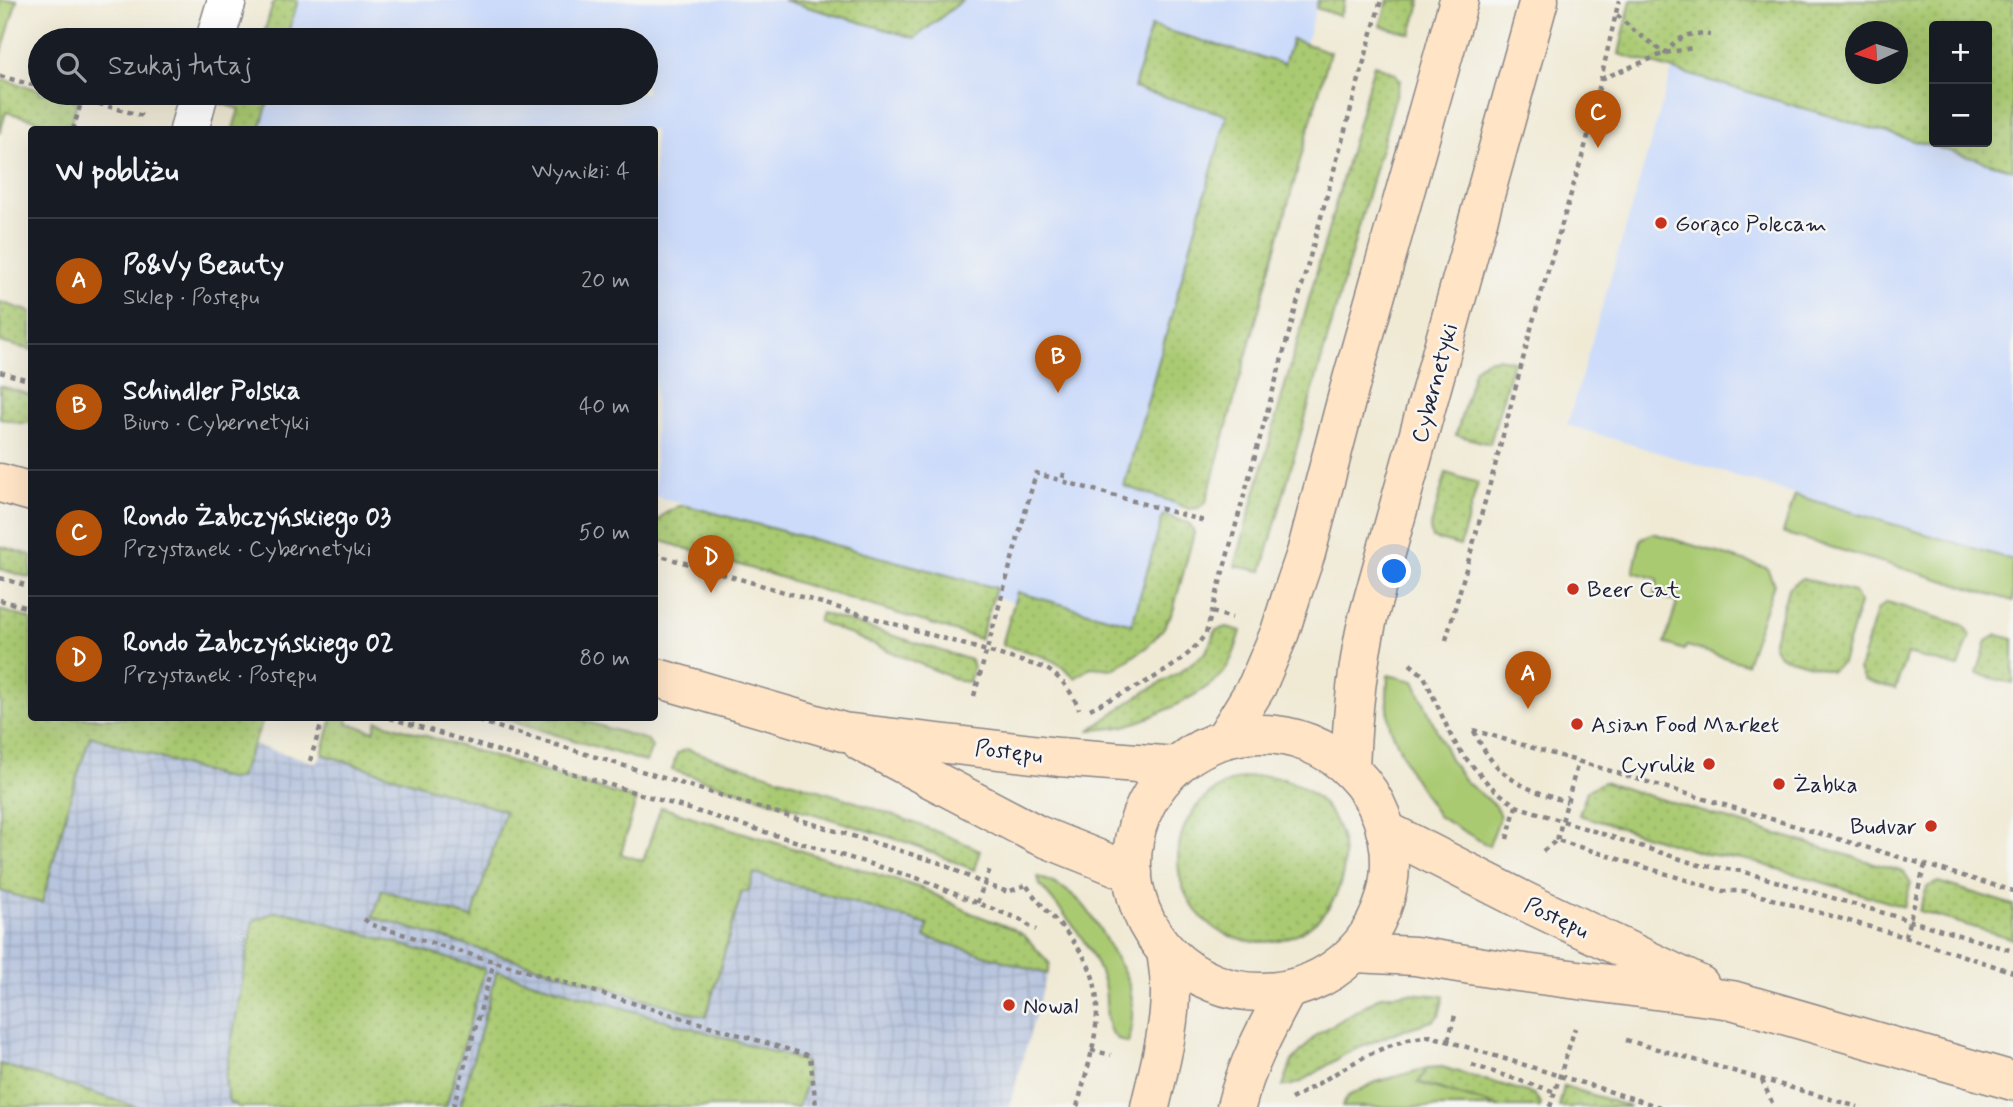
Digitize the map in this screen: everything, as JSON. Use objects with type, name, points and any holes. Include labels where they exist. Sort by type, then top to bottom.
[{"type":"street","points":[[219,28],[227,0]]},
{"type":"street","points":[[1225,738],[1257,686],[1280,632],[1306,553],[1459,0]]},
{"type":"street","name":"Cybernetyki","points":[[1350,769],[1352,713],[1360,652],[1539,0]]},
{"type":"street","points":[[172,124],[189,105]]},
{"type":"street","points":[[0,483],[28,491]]},
{"type":"street","name":"Postępu","points":[[658,678],[843,732],[1059,757],[1176,766]]},
{"type":"street","name":"Postępu","points":[[843,732],[1027,830],[1133,873]]},
{"type":"street","points":[[1270,734],[1300,739],[1327,751],[1350,769],[1370,793],[1382,819],[1390,848],[1389,878],[1383,907],[1368,936],[1346,961],[1318,979],[1287,990],[1254,992],[1222,986],[1192,973],[1166,952],[1147,925],[1136,894],[1132,861],[1137,828],[1148,801],[1165,776],[1187,757],[1225,738],[1270,734]]},
{"type":"street","name":"Postępu","points":[[1385,830],[1526,902],[1732,1000]]},
{"type":"street","points":[[1150,1107],[1168,1016],[1170,987],[1166,952]]},
{"type":"street","name":"Postępu","points":[[1353,953],[1415,956],[1732,1000],[2013,1082]]},
{"type":"street","points":[[1238,1099],[1263,1035],[1287,990]]},
{"type":"path","points":[[658,555],[1045,668],[1060,679],[1074,698],[1081,714],[1161,673],[1187,655],[1206,633],[1381,0]]},
{"type":"path","points":[[1446,640],[1533,321],[1587,140],[1619,0]]},
{"type":"path","points":[[1616,15],[1665,53]]},
{"type":"path","points":[[1665,53],[1673,44],[1690,34],[1710,36]]},
{"type":"path","points":[[1601,79],[1665,53],[1692,48]]},
{"type":"path","points":[[0,76],[28,84]]},
{"type":"path","points":[[74,126],[80,105]]},
{"type":"path","points":[[104,105],[172,124]]},
{"type":"path","points":[[0,372],[28,380]]},
{"type":"path","points":[[1062,481],[1064,472]]},
{"type":"path","points":[[974,697],[1036,473],[1208,522]]},
{"type":"path","points":[[0,578],[28,586]]},
{"type":"path","points":[[0,600],[28,608]]},
{"type":"path","points":[[1212,612],[1280,632]]},
{"type":"path","points":[[1360,652],[1410,663],[1419,669],[1452,737],[1476,772],[1502,797],[1516,806],[1699,864],[1741,871],[2013,951]]},
{"type":"path","points":[[310,761],[322,721]]},
{"type":"path","points":[[400,721],[923,880],[1019,919],[1036,930]]},
{"type":"path","points":[[479,721],[940,863],[1008,892],[1026,882],[1084,956],[1098,1004],[1097,1023],[1077,1107]]},
{"type":"path","points":[[1567,802],[1534,792],[1505,776],[1481,747],[1474,730],[2013,891]]},
{"type":"path","points":[[1543,851],[1557,841],[1578,762]]},
{"type":"path","points":[[1557,841],[1722,891],[1744,891],[2013,971]]},
{"type":"path","points":[[977,903],[992,862]]},
{"type":"path","points":[[1905,937],[1925,865]]},
{"type":"path","points":[[364,919],[372,925],[810,1056],[816,1106]]},
{"type":"path","points":[[453,1107],[494,962]]},
{"type":"path","points":[[1550,1107],[1576,1025],[1565,1022]]},
{"type":"path","points":[[1238,1099],[1287,1102],[1363,1057],[1395,1043],[1431,1036],[1660,1107]]},
{"type":"path","points":[[1616,1037],[1858,1107]]},
{"type":"path","points":[[1091,1050],[1159,1068]]},
{"type":"path","points":[[1472,1065],[1555,1092]]},
{"type":"path","points":[[1762,1079],[1774,1107]]},
{"type":"shaded area","points":[[298,0],[781,0],[915,38],[963,0],[1318,0],[1141,640],[658,497],[658,126],[261,126],[267,105],[658,105],[658,28],[290,28]]},
{"type":"shaded area","points":[[1672,70],[2013,170],[2013,560],[1567,425]]},
{"type":"shaded area","points":[[0,671],[28,712],[28,721],[57,721],[254,745],[317,763],[322,754],[505,811],[503,816],[748,892],[754,873],[929,925],[925,938],[1047,974],[1009,1107],[0,1107]]},
{"type":"green space","points":[[0,0],[17,0],[0,58]]},
{"type":"green space","points":[[274,0],[298,0],[290,28],[266,28]]},
{"type":"green space","points":[[783,0],[963,0],[915,38]]},
{"type":"green space","points":[[1318,0],[1345,0],[1340,16],[1316,8]]},
{"type":"green space","points":[[1388,0],[1421,0],[1411,34],[1380,26]]},
{"type":"green space","points":[[1631,0],[2013,0],[2013,170],[1935,147],[1992,147],[1992,21],[1929,21],[1929,145],[1619,54]]},
{"type":"green space","points":[[1151,26],[1284,64],[1292,39],[1330,52],[1206,502],[1198,508],[1189,509],[1124,486],[1227,115],[1134,88]]},
{"type":"green space","points":[[1374,65],[1395,73],[1400,81],[1262,571],[1235,566]]},
{"type":"green space","points":[[0,79],[28,87],[28,105],[77,105],[70,126],[58,126],[6,112],[0,133]]},
{"type":"green space","points":[[226,105],[267,105],[261,126],[234,126],[239,109]]},
{"type":"green space","points":[[0,302],[28,311],[28,349],[0,342]]},
{"type":"green space","points":[[1498,358],[1513,361],[1490,444],[1456,435],[1475,368],[1487,360]]},
{"type":"green space","points":[[0,386],[28,394],[28,423],[0,418]]},
{"type":"green space","points":[[1446,473],[1478,483],[1460,546],[1432,538],[1430,529]]},
{"type":"green space","points":[[1795,495],[2013,560],[2013,601],[1783,533]]},
{"type":"green space","points":[[679,506],[688,506],[996,588],[980,639],[658,540],[658,521]]},
{"type":"green space","points":[[1163,515],[1189,523],[1194,533],[1173,611],[1163,629],[1148,646],[1113,669],[1091,667],[1075,678],[1051,660],[1002,645],[1017,592],[1132,624]]},
{"type":"green space","points":[[1653,533],[1767,568],[1774,584],[1746,664],[1687,646],[1684,650],[1665,643],[1677,602],[1655,595],[1658,579],[1633,572],[1641,539]]},
{"type":"green space","points":[[0,546],[28,554],[28,577],[0,569]]},
{"type":"green space","points":[[1802,578],[1854,592],[1860,603],[1842,663],[1831,671],[1779,656],[1773,644],[1788,588]]},
{"type":"green space","points":[[1887,602],[1963,625],[1970,636],[1959,667],[1907,654],[1895,689],[1864,680],[1859,670],[1877,610]]},
{"type":"green space","points":[[0,610],[28,618],[28,721],[263,721],[239,778],[227,779],[90,736],[42,903],[0,891]]},
{"type":"green space","points":[[821,613],[971,660],[973,668],[969,682],[960,681],[818,621]]},
{"type":"green space","points":[[1227,627],[1241,631],[1228,666],[1212,683],[1177,705],[1139,721],[1119,727],[1090,730],[1133,699],[1181,671],[1206,652],[1216,630]]},
{"type":"green space","points":[[1997,635],[2013,639],[2013,684],[1977,674],[1987,641]]},
{"type":"green space","points":[[1388,675],[1414,681],[1451,761],[1466,782],[1496,806],[1500,817],[1489,846],[1438,816],[1410,772],[1390,727]]},
{"type":"green space","points":[[331,721],[347,721],[374,731],[377,721],[636,800],[621,854],[643,861],[661,807],[924,889],[1025,936],[1050,964],[1047,974],[925,937],[928,925],[754,873],[748,892],[742,891],[706,1017],[373,917],[382,890],[472,918],[505,811],[322,754]]},
{"type":"green space","points":[[511,721],[584,721],[648,740],[652,747],[646,762]]},
{"type":"green space","points":[[686,749],[908,820],[980,850],[974,870],[909,843],[672,770],[677,754]]},
{"type":"green space","points":[[1261,776],[1293,782],[1320,800],[1338,827],[1344,859],[1338,891],[1320,918],[1293,936],[1261,942],[1229,936],[1202,918],[1184,891],[1178,859],[1184,827],[1202,800],[1229,782]]},
{"type":"green space","points":[[1603,782],[1904,872],[1911,883],[1904,907],[1748,860],[1706,854],[1579,815],[1587,791]]},
{"type":"green space","points":[[1038,877],[1063,888],[1082,903],[1096,922],[1125,974],[1132,1008],[1128,1043],[1112,1034],[1109,1027],[1104,984],[1093,956],[1077,931],[1040,885]]},
{"type":"green space","points":[[1938,882],[2013,905],[2013,939],[1919,911],[1927,887]]},
{"type":"green space","points":[[274,912],[293,913],[485,969],[446,1107],[239,1107],[229,1102],[225,1079],[253,921]]},
{"type":"green space","points":[[497,971],[804,1061],[807,1078],[798,1107],[460,1107]]},
{"type":"green space","points":[[1408,993],[1444,996],[1439,1015],[1432,1021],[1399,1031],[1347,1053],[1301,1082],[1283,1086],[1292,1061],[1316,1035],[1381,996]]},
{"type":"green space","points":[[0,1064],[137,1107],[0,1107]]},
{"type":"green space","points":[[1442,1067],[1534,1094],[1541,1104],[1540,1107],[1499,1107],[1418,1082],[1427,1068]]},
{"type":"green space","points":[[1427,1068],[1418,1083],[1499,1107],[1342,1107],[1348,1096],[1376,1082]]},
{"type":"green space","points":[[1564,1086],[1631,1107],[1559,1107]]},
{"type":"place","name":"Rondo Żabczyńskiego 03","points":[[1598,148]]},
{"type":"place","name":"Gorąco Polecam","points":[[1661,223]]},
{"type":"place","name":"Schindler Polska","points":[[1058,393]]},
{"type":"place","name":"Beer Cat","points":[[1573,589]]},
{"type":"place","name":"Rondo Żabczyńskiego 02","points":[[711,593]]},
{"type":"place","name":"Po&Vy Beauty","points":[[1528,709]]},
{"type":"place","name":"Asian Food Market","points":[[1577,724]]},
{"type":"place","name":"Cyrulik","points":[[1709,764]]},
{"type":"place","name":"Żabka","points":[[1779,784]]},
{"type":"place","name":"Budvar","points":[[1931,826]]},
{"type":"place","name":"Nowal","points":[[1009,1005]]}]
